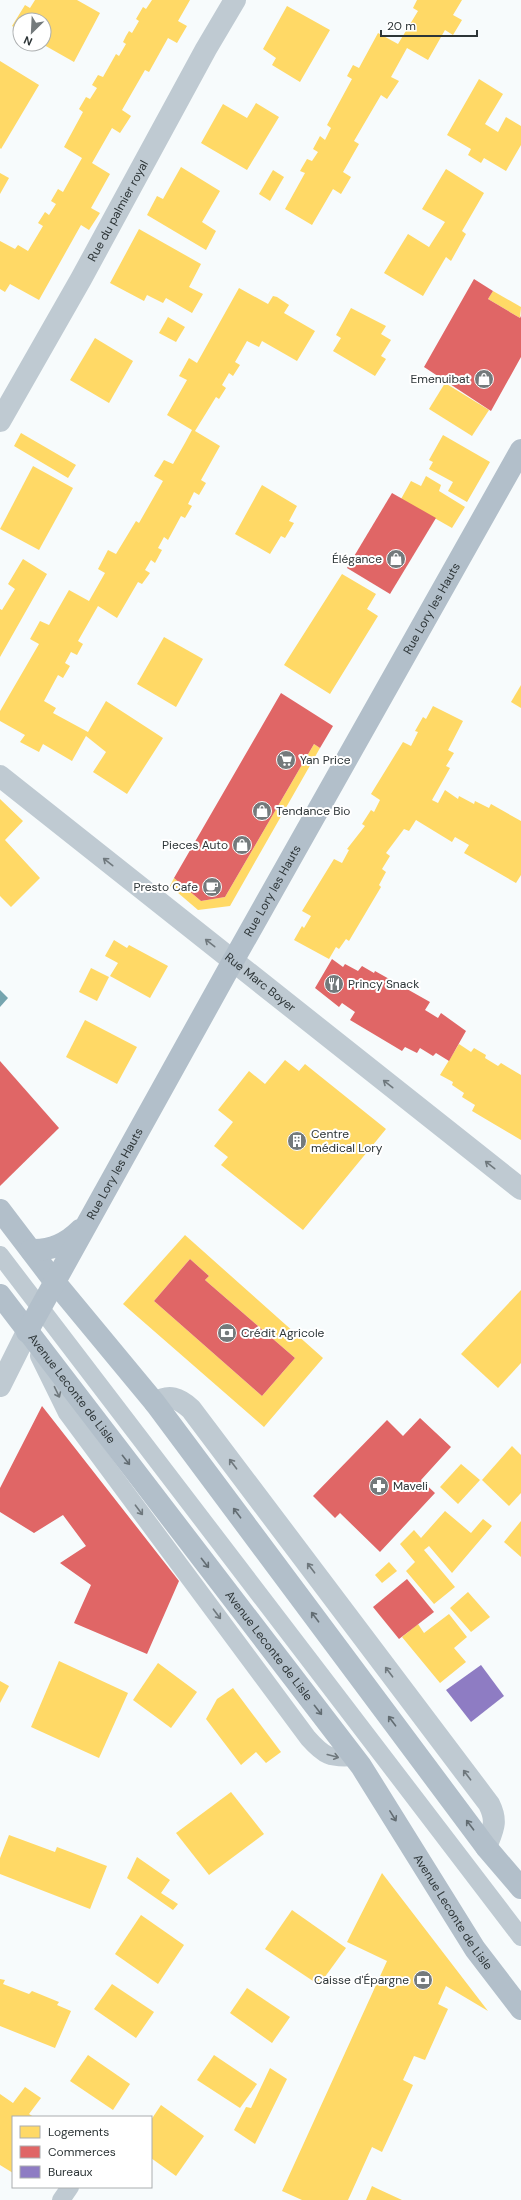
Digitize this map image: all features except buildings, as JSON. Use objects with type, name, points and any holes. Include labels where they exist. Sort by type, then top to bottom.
[{"type":"main road","name":"Rue Lory les Hauts","points":[[28,1332],[54,1281],[521,450]]},
{"type":"main road","points":[[0,1210],[54,1281],[155,1403],[486,1846],[521,1888]]},
{"type":"main road","points":[[30,1250],[42,1251],[68,1241],[86,1224]]},
{"type":"main road","name":"Avenue Leconte de Lisle","points":[[0,1295],[354,1757],[476,1949],[521,2009]]},
{"type":"street","name":"Rue du palmier royal","points":[[0,421],[82,280],[206,49],[235,0]]},
{"type":"street","name":"Rue Marc Boyer","points":[[0,776],[521,1189]]},
{"type":"street","points":[[0,1386],[28,1332]]},
{"type":"lane","name":"Avenue Leconte de Lisle","points":[[0,1255],[521,1937]]},
{"type":"lane","points":[[61,2200],[69,2188]]},
{"type":"place","name":"Emenuibat","points":[[484,379]]},
{"type":"place","name":"Élégance","points":[[396,559]]},
{"type":"place","name":"Yan Price","points":[[286,760]]},
{"type":"place","name":"Tendance Bio","points":[[262,811]]},
{"type":"place","name":"Pieces Auto","points":[[242,845]]},
{"type":"place","name":"Presto Cafe","points":[[212,887]]},
{"type":"place","name":"Princy Snack","points":[[334,984]]},
{"type":"place","name":"Centre médical Lory","points":[[297,1141]]},
{"type":"place","name":"Crédit Agricole","points":[[227,1333]]},
{"type":"place","name":"Maveli","points":[[379,1486]]},
{"type":"place","name":"Caisse d'Épargne","points":[[423,1980]]}]
